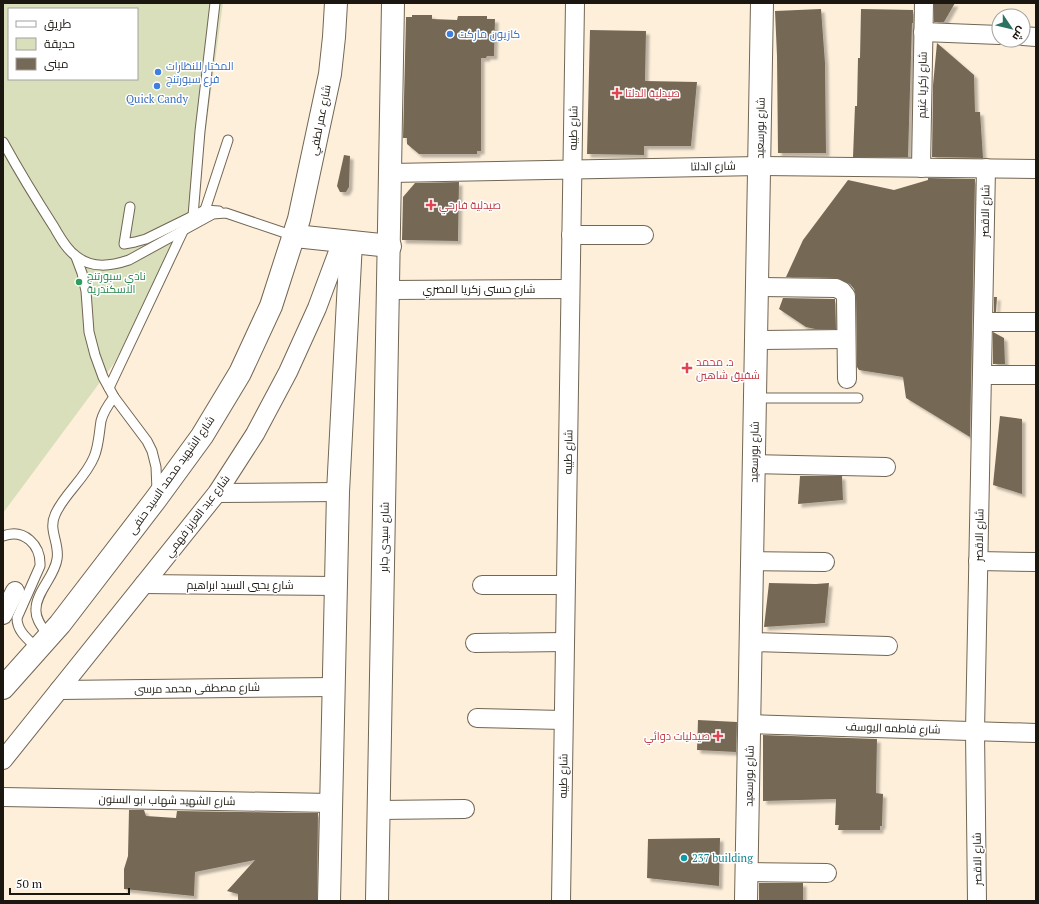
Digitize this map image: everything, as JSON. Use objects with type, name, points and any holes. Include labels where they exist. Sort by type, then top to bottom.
[{"type":"street","name":"شارع عمر لطفي","points":[[295,236],[307,187],[330,74],[336,3]]},
{"type":"street","points":[[391,172],[393,3]]},
{"type":"street","name":"شارع طيبه","points":[[561,901],[575,3]]},
{"type":"street","name":"شارع بورسعيد","points":[[746,901],[762,3]]},
{"type":"street","name":"شارع زكريا غنيم","points":[[921,168],[924,3]]},
{"type":"street","points":[[923,32],[991,35]]},
{"type":"street","name":"شارع الدلتا","points":[[391,172],[759,166],[1036,169]]},
{"type":"street","name":"شارع الاقصر","points":[[977,901],[975,731],[986,168]]},
{"type":"street","name":"شارع سيدى جابر","points":[[377,901],[391,172]]},
{"type":"street","points":[[571,235],[644,235]]},
{"type":"street","points":[[295,236],[390,246]]},
{"type":"street","name":"شارع الشهيد محمد السيد حنفى","points":[[3,688],[43,643],[156,499],[202,436],[240,373],[271,306],[295,236]]},
{"type":"street","points":[[329,901],[338,492],[346,242]]},
{"type":"street","name":"شارع عبد العزيز فهمي","points":[[3,760],[217,493],[255,434],[288,372],[346,242]]},
{"type":"street","points":[[757,287],[836,288],[842,291],[846,296],[846,379]]},
{"type":"street","name":"شارع حسنى زكريا المصري","points":[[389,290],[570,288]]},
{"type":"street","points":[[983,322],[1036,322]]},
{"type":"street","points":[[756,340],[846,339]]},
{"type":"street","points":[[982,375],[1036,375]]},
{"type":"street","points":[[754,464],[886,467]]},
{"type":"street","points":[[217,493],[338,492]]},
{"type":"street","points":[[752,561],[825,562]]},
{"type":"street","points":[[978,561],[1036,562]]},
{"type":"street","name":"شارع يحيي السيد ابراهيم","points":[[144,584],[336,586]]},
{"type":"street","points":[[482,585],[566,585]]},
{"type":"street","points":[[3,615],[15,591]]},
{"type":"street","points":[[475,643],[565,642]]},
{"type":"street","points":[[751,642],[888,646]]},
{"type":"street","name":"شارع مصطفى محمد مرسى","points":[[59,690],[334,687]]},
{"type":"street","points":[[477,718],[564,720]]},
{"type":"street","name":"شارع فاطمه اليوسف","points":[[750,724],[1036,733]]},
{"type":"street","name":"شارع الشهيد شهاب ابو السنون","points":[[3,797],[331,803]]},
{"type":"street","points":[[378,810],[465,809]]},
{"type":"street","points":[[747,872],[827,873]]},
{"type":"lane","points":[[193,216],[200,131],[215,3]]},
{"type":"lane","points":[[205,210],[228,140]]},
{"type":"lane","points":[[3,142],[46,215],[67,247],[76,257],[88,263],[102,266],[116,265],[129,260],[212,214],[226,213]]},
{"type":"lane","points":[[130,207],[124,244],[146,239],[205,210],[216,210],[295,236]]},
{"type":"lane","points":[[109,388],[184,229]]},
{"type":"lane","points":[[76,257],[86,291],[90,332],[95,355],[103,376],[114,397],[147,441],[152,451],[158,483],[156,499]]},
{"type":"lane","points":[[43,643],[36,609],[38,599],[57,561],[58,553],[52,530],[55,514],[89,467],[98,446],[101,421],[106,408],[114,397]]},
{"type":"lane","points":[[755,398],[858,398]]},
{"type":"lane","points":[[3,536],[8,534],[16,534],[25,537],[38,549],[40,566],[17,618],[17,624],[19,630],[43,643]]},
{"type":"green space","name":"نادي سبورتنج الاسكندرية","points":[[3,3],[223,3],[196,201],[115,362],[3,513]]},
{"type":"building","points":[[934,3],[955,3],[944,22],[934,22]]},
{"type":"building","points":[[821,9],[825,63],[826,153],[778,153],[775,11]]},
{"type":"building","points":[[861,9],[913,10],[908,157],[853,157],[855,106],[857,106],[858,58],[860,58]]},
{"type":"building","points":[[412,15],[432,15],[432,19],[457,20],[458,16],[487,16],[487,19],[495,19],[494,56],[481,58],[481,151],[477,151],[477,154],[419,154],[407,144],[407,138],[403,138],[406,17],[412,17]]},
{"type":"building","name":"صيدلية الدلتا","points":[[590,30],[646,31],[645,81],[697,82],[691,146],[644,146],[644,155],[587,154]]},
{"type":"building","points":[[937,43],[974,75],[975,112],[980,112],[983,158],[932,157],[933,85]]},
{"type":"building","points":[[344,155],[350,156],[349,187],[346,192],[340,192],[337,186]]},
{"type":"building","points":[[928,178],[975,179],[970,437],[906,398],[903,377],[859,370],[857,367],[856,296],[854,289],[850,284],[836,278],[786,277],[803,240],[848,180],[894,190],[928,180]]},
{"type":"building","name":"صيدلية فارحي","points":[[459,182],[458,241],[402,240],[403,197],[415,183]]},
{"type":"building","points":[[994,297],[997,297],[996,312],[994,312]]},
{"type":"building","points":[[783,298],[835,299],[836,329],[815,329],[806,327],[779,309]]},
{"type":"building","points":[[993,332],[1004,338],[1005,364],[993,364]]},
{"type":"building","points":[[1000,416],[1022,419],[1022,494],[993,485]]},
{"type":"building","points":[[800,476],[842,476],[843,500],[798,504]]},
{"type":"building","points":[[769,583],[829,583],[825,623],[764,627]]},
{"type":"building","name":"صيدليات دوائي","points":[[698,720],[737,722],[736,752],[697,750]]},
{"type":"building","points":[[763,735],[877,739],[876,793],[883,794],[882,826],[880,826],[880,830],[838,830],[839,825],[835,825],[836,799],[763,801]]},
{"type":"building","points":[[129,810],[144,810],[146,816],[176,818],[177,811],[318,813],[317,901],[238,901],[238,894],[227,891],[255,860],[195,872],[194,896],[124,889],[124,869],[128,856]]},
{"type":"building","name":"237 building","points":[[720,838],[719,886],[647,878],[648,839]]},
{"type":"building","points":[[759,883],[803,883],[803,901],[759,901]]},
{"type":"place","name":"كازيون ماركت","points":[[450,34]]},
{"type":"place","name":"المختار للنظارات فرع سبورتنج","points":[[158,72]]},
{"type":"place","name":"Quick Candy","points":[[157,86]]},
{"type":"place","name":"صيدلية الدلتا","points":[[617,93]]},
{"type":"place","name":"صيدلية فارحي","points":[[431,205]]},
{"type":"place","name":"نادي سبورتنج الاسكندرية","points":[[79,282]]},
{"type":"place","name":"د. محمد شفيق شاهين","points":[[687,368]]},
{"type":"place","name":"صيدليات دوائي","points":[[718,736]]},
{"type":"place","name":"237 building","points":[[684,858]]}]
